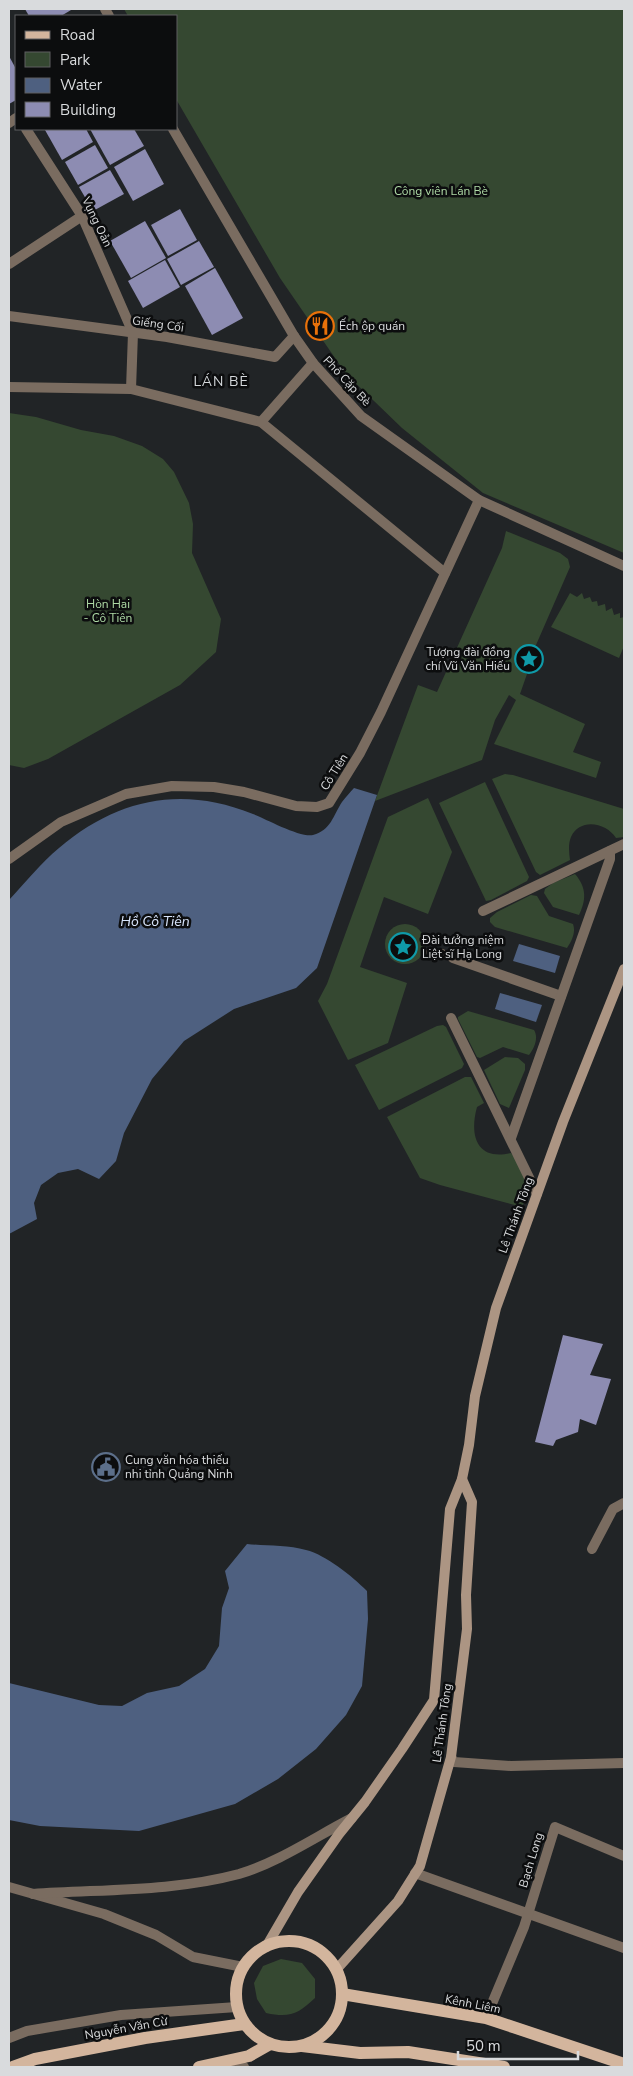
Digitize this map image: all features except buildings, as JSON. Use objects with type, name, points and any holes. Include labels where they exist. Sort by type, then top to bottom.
[{"type":"main road","name":"Lê Thánh Tông","points":[[266,1947],[298,1892],[402,1749],[434,1700],[450,1508],[462,1479],[469,1445],[474,1396],[496,1308],[563,1122],[624,969]]},
{"type":"main road","name":"Lê Thánh Tông","points":[[336,1970],[398,1901],[420,1866],[451,1757],[467,1628],[466,1595],[472,1502],[462,1479]]},
{"type":"main road","points":[[302,2046],[315,2041],[335,2021],[340,2008],[341,1982],[328,1958],[318,1950],[306,1944],[279,1942],[266,1947],[249,1959],[243,1967],[238,1980],[236,1993],[237,2007],[244,2024],[255,2036],[270,2044],[286,2047],[302,2046],[360,2052],[408,2052],[504,2067]]},
{"type":"main road","name":"Kênh Liêm","points":[[342,1994],[486,2018],[624,2064]]},
{"type":"main road","name":"Nguyễn Văn Cừ","points":[[13,2067],[35,2059],[145,2038],[244,2024]]},
{"type":"main road","points":[[199,2067],[249,2056],[270,2044]]},
{"type":"street","name":"Vụng Oản","points":[[27,130],[82,216],[133,333]]},
{"type":"street","name":"Phố Cặp Bè","points":[[174,130],[294,336],[313,363],[361,416],[478,500],[624,566]]},
{"type":"street","points":[[9,264],[82,216]]},
{"type":"street","name":"Giếng Cối","points":[[9,316],[167,336],[275,357],[294,336]]},
{"type":"street","points":[[131,389],[133,333]]},
{"type":"street","points":[[260,422],[313,363]]},
{"type":"street","points":[[9,387],[131,389],[260,422],[445,573]]},
{"type":"street","name":"Cô Tiên","points":[[9,859],[61,822],[126,794],[172,786],[214,786],[296,806],[317,807],[329,803],[370,735],[478,500]]},
{"type":"street","points":[[482,911],[624,844]]},
{"type":"street","points":[[511,1138],[610,859],[610,851]]},
{"type":"street","points":[[431,952],[442,954]]},
{"type":"street","points":[[453,958],[561,996]]},
{"type":"street","points":[[451,1018],[537,1194]]},
{"type":"street","points":[[592,1549],[613,1509],[624,1503]]},
{"type":"street","points":[[451,1757],[454,1762],[511,1766],[624,1762]]},
{"type":"street","points":[[33,1894],[148,1889],[205,1881],[240,1873],[291,1852],[352,1818]]},
{"type":"street","name":"Bạch Long","points":[[486,2018],[524,1927],[555,1826],[624,1856]]},
{"type":"street","points":[[415,1873],[527,1915],[624,1948]]},
{"type":"street","points":[[9,1887],[104,1914],[147,1931],[193,1957],[243,1967]]},
{"type":"street","name":"Nguyễn Văn Cừ","points":[[9,2038],[28,2031],[121,2015],[237,2007]]},
{"type":"street","points":[[231,2060],[244,2067]]},
{"type":"green space","name":"Công viên Lán Bè","points":[[124,9],[624,9],[624,553],[483,493],[402,428],[346,374],[280,278],[178,102],[178,15],[127,15]]},
{"type":"green space","name":"Hòn Hai - Cô Tiên","points":[[9,413],[36,417],[81,430],[114,436],[142,446],[163,459],[174,472],[189,503],[193,524],[192,553],[221,619],[216,652],[180,685],[48,759],[24,768],[9,765]]},
{"type":"green space","points":[[506,531],[560,553],[568,559],[570,567],[536,645],[526,651],[520,658],[519,666],[527,674],[520,694],[585,724],[573,752],[601,762],[596,778],[494,744],[516,700],[509,695],[495,720],[482,760],[375,801],[418,685],[437,692],[502,548]]},
{"type":"green space","points":[[570,593],[577,597],[582,593],[584,599],[590,597],[592,602],[597,601],[598,606],[605,604],[606,611],[612,608],[614,615],[620,613],[620,618],[624,617],[624,646],[619,658],[551,627]]},
{"type":"green space","points":[[505,774],[624,809],[624,837],[616,838],[606,829],[594,824],[581,827],[575,831],[570,840],[570,860],[540,875],[536,872],[492,779]]},
{"type":"green space","points":[[485,782],[529,877],[527,881],[486,901],[439,803]]},
{"type":"green space","points":[[428,798],[452,852],[428,914],[384,897],[360,967],[407,983],[388,1043],[348,1060],[318,1001],[327,984],[388,817]]},
{"type":"green space","points":[[575,874],[582,884],[584,894],[579,915],[553,907],[544,893],[545,889],[553,883]]},
{"type":"green space","points":[[531,895],[537,896],[549,916],[573,924],[573,936],[567,948],[495,927],[490,922],[490,918],[497,912]]},
{"type":"green space","points":[[405,924],[419,930],[425,944],[419,958],[405,964],[391,958],[385,944],[391,930]]},
{"type":"green space","points":[[468,1011],[534,1030],[536,1040],[531,1053],[529,1055],[503,1047],[480,1058],[477,1057],[458,1019],[458,1017]]},
{"type":"green space","points":[[443,1025],[446,1027],[464,1064],[462,1068],[379,1110],[355,1065],[437,1026]]},
{"type":"green space","points":[[505,1057],[518,1058],[525,1064],[525,1070],[509,1108],[500,1104],[484,1070]]},
{"type":"green space","points":[[465,1077],[471,1077],[484,1103],[477,1107],[475,1118],[474,1128],[478,1144],[483,1150],[490,1153],[499,1155],[511,1153],[519,1163],[530,1188],[522,1207],[420,1178],[387,1117]]},
{"type":"green space","points":[[281,1959],[302,1963],[315,1979],[315,1998],[304,2008],[288,2015],[266,2013],[257,1999],[254,1983],[263,1966]]},
{"type":"water","name":"Hồ Cô Tiên","points":[[354,788],[377,795],[317,968],[296,988],[234,1009],[184,1041],[152,1079],[124,1133],[116,1161],[99,1179],[78,1169],[58,1173],[41,1185],[34,1203],[37,1219],[9,1234],[9,900],[59,848],[81,831],[127,808],[175,799],[200,800],[226,805],[300,834],[313,835],[328,826],[342,802]]},
{"type":"water","points":[[519,944],[560,956],[555,973],[513,961]]},
{"type":"water","points":[[500,993],[542,1005],[536,1022],[495,1009]]},
{"type":"water","points":[[247,1544],[291,1547],[322,1556],[367,1591],[368,1619],[362,1686],[346,1715],[316,1749],[278,1779],[235,1804],[139,1831],[40,1826],[9,1820],[9,1683],[99,1705],[122,1706],[147,1693],[179,1686],[205,1669],[219,1646],[222,1608],[229,1588],[225,1571]]},
{"type":"place","name":"Ếch ộp quán","points":[[320,326]]},
{"type":"place","name":"Tượng đài đồng chí Vũ Văn Hiếu","points":[[529,659]]},
{"type":"place","name":"Đài tưởng niệm Liệt sĩ Hạ Long","points":[[403,947]]},
{"type":"place","name":"Cung văn hóa thiếu nhi tỉnh Quảng Ninh","points":[[106,1467]]},
{"type":"district","name":"LÁN BÈ","points":[[221,381]]}]
